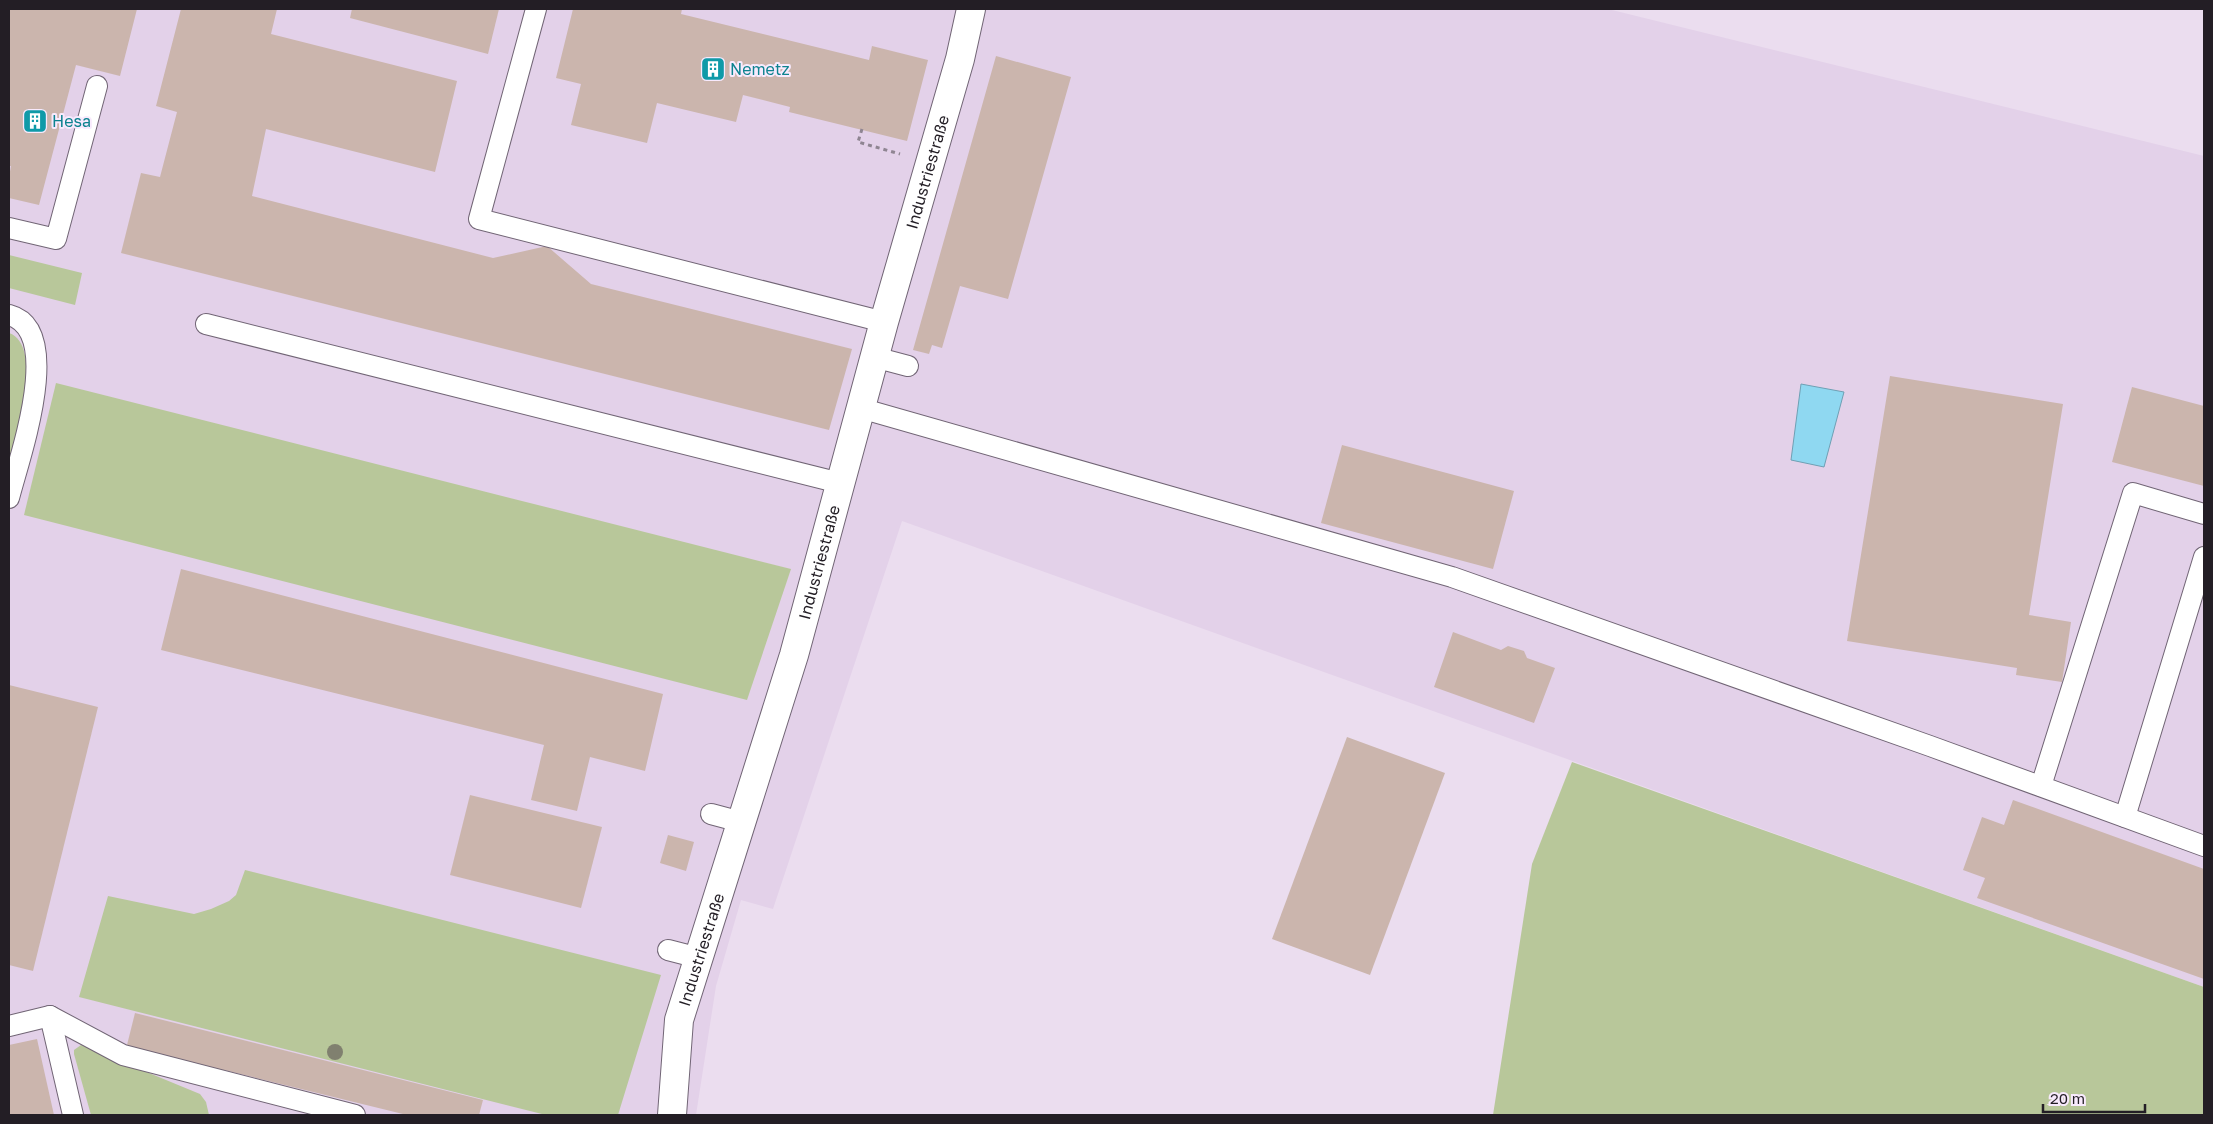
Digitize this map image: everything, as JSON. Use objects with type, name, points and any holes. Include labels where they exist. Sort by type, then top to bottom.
[{"type":"street","name":"Industriestraße","points":[[672,1115],[679,1020],[794,654],[874,357],[960,59],[971,9]]},
{"type":"lane","points":[[536,9],[479,219],[884,322]]},
{"type":"lane","points":[[9,228],[56,239],[97,86]]},
{"type":"lane","points":[[9,315],[22,322],[30,333],[36,356],[37,386],[9,498]]},
{"type":"lane","points":[[206,324],[840,483]]},
{"type":"lane","points":[[874,357],[908,366]]},
{"type":"lane","points":[[860,408],[1452,577],[2041,786],[2204,846]]},
{"type":"lane","points":[[2041,786],[2133,493],[2204,514]]},
{"type":"lane","points":[[2125,817],[2204,557]]},
{"type":"lane","points":[[711,814],[741,822]]},
{"type":"lane","points":[[668,950],[699,958]]},
{"type":"lane","points":[[9,1026],[50,1016],[123,1056],[355,1115]]},
{"type":"lane","points":[[50,1016],[73,1115]]},
{"type":"path","points":[[862,129],[858,142],[930,162]]},
{"type":"shaded area","points":[[9,9],[1608,9],[2204,156],[2204,987],[902,521],[773,909],[741,900],[716,986],[696,1115],[9,1115]]},
{"type":"green space","points":[[9,255],[82,273],[75,305],[9,288]]},
{"type":"green space","points":[[9,333],[20,341],[25,355],[26,374],[25,395],[9,468]]},
{"type":"green space","points":[[56,383],[791,569],[747,700],[24,515]]},
{"type":"green space","points":[[1572,762],[2204,987],[2204,1115],[1493,1115],[1532,864]]},
{"type":"green space","points":[[245,870],[661,975],[618,1115],[546,1115],[79,997],[108,896],[194,914],[229,901],[236,895]]},
{"type":"green space","points":[[81,1045],[200,1094],[206,1102],[209,1115],[91,1115],[74,1054],[74,1050]]},
{"type":"water","points":[[1801,384],[1844,392],[1824,467],[1791,460]]},
{"type":"building","name":"Hesa","points":[[9,9],[137,9],[120,76],[76,65],[39,205],[9,198],[11,166],[9,166]]},
{"type":"building","points":[[181,9],[277,9],[271,34],[457,81],[435,172],[266,129],[252,196],[493,258],[547,246],[591,284],[852,349],[829,430],[121,253],[141,173],[160,177],[177,112],[156,106]]},
{"type":"building","points":[[352,9],[499,9],[488,54],[350,18]]},
{"type":"building","name":"Nemetz","points":[[573,9],[682,9],[681,14],[869,60],[872,46],[928,60],[907,141],[789,112],[790,107],[743,95],[736,122],[657,103],[647,143],[571,125],[581,84],[556,78]]},
{"type":"building","points":[[996,56],[1071,77],[1008,299],[960,286],[942,348],[932,345],[929,354],[913,350]]},
{"type":"building","points":[[1890,376],[2063,404],[2029,615],[2071,622],[2062,682],[2016,675],[2017,668],[1847,641]]},
{"type":"building","points":[[2132,387],[2204,406],[2204,486],[2112,462]]},
{"type":"building","points":[[1342,445],[1514,491],[1493,569],[1321,523]]},
{"type":"building","points":[[181,569],[663,694],[645,771],[590,757],[577,811],[531,800],[544,745],[161,650]]},
{"type":"building","points":[[1453,632],[1501,650],[1508,646],[1524,651],[1527,658],[1555,668],[1534,723],[1434,687]]},
{"type":"building","points":[[9,685],[98,707],[33,971],[9,965]]},
{"type":"building","points":[[1347,737],[1445,773],[1370,975],[1272,939]]},
{"type":"building","points":[[470,795],[602,827],[581,908],[450,875]]},
{"type":"building","points":[[2013,800],[2204,869],[2204,979],[1977,898],[1985,878],[1963,870],[1982,817],[2004,825]]},
{"type":"building","points":[[668,835],[694,842],[686,871],[660,863]]},
{"type":"building","points":[[135,1013],[483,1100],[479,1115],[407,1115],[224,1070],[223,1074],[126,1049]]},
{"type":"building","points":[[37,1039],[54,1115],[9,1115],[9,1045]]},
{"type":"place","name":"Nemetz","points":[[713,69]]},
{"type":"place","name":"Hesa","points":[[35,121]]}]
